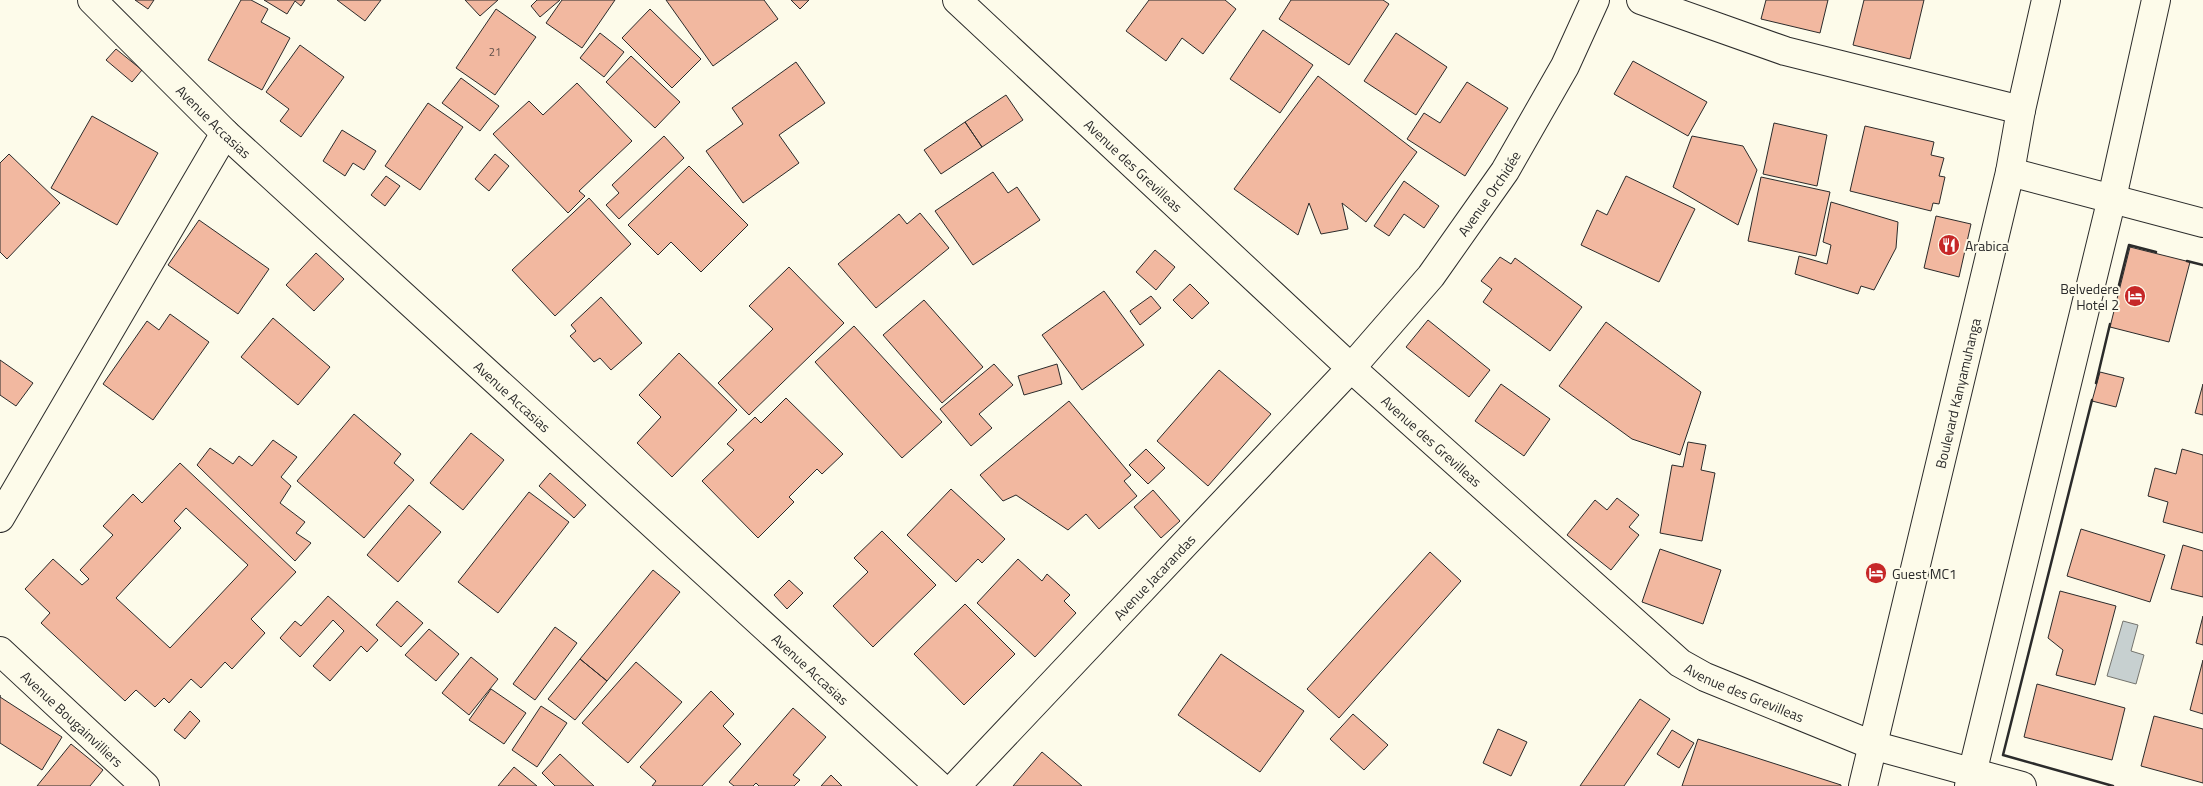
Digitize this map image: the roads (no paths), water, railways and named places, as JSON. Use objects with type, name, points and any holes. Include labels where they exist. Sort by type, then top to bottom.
[{"type":"street","name":"Avenue Accasias","points":[[92,0],[225,133],[939,786]]},
{"type":"street","name":"Avenue Orchidée","points":[[1351,368],[1431,276],[1505,171],[1564,66],[1595,0]]},
{"type":"street","points":[[1641,0],[1785,51],[2021,110]]},
{"type":"street","name":"Boulevard Kanyamuhanga","points":[[1863,786],[2010,172],[2021,110],[2046,0]]},
{"type":"street","points":[[1971,779],[2112,198],[2156,0]]},
{"type":"street","name":"Avenue des Grevilleas","points":[[968,4],[1351,368],[1680,663],[1705,677],[1872,745],[1971,779],[2022,786]]},
{"type":"street","points":[[0,518],[225,133]]},
{"type":"street","points":[[2010,172],[2203,223]]},
{"type":"street","name":"Avenue Jacarandas","points":[[956,786],[1351,368]]},
{"type":"street","name":"Avenue Bougainvilliers","points":[[0,651],[145,786]]},
{"type":"place","name":"Arabica","points":[[1949,245]]},
{"type":"place","name":"Belvedere Hotel 2","points":[[2135,296]]},
{"type":"place","name":"Guest MC1","points":[[1876,573]]}]
